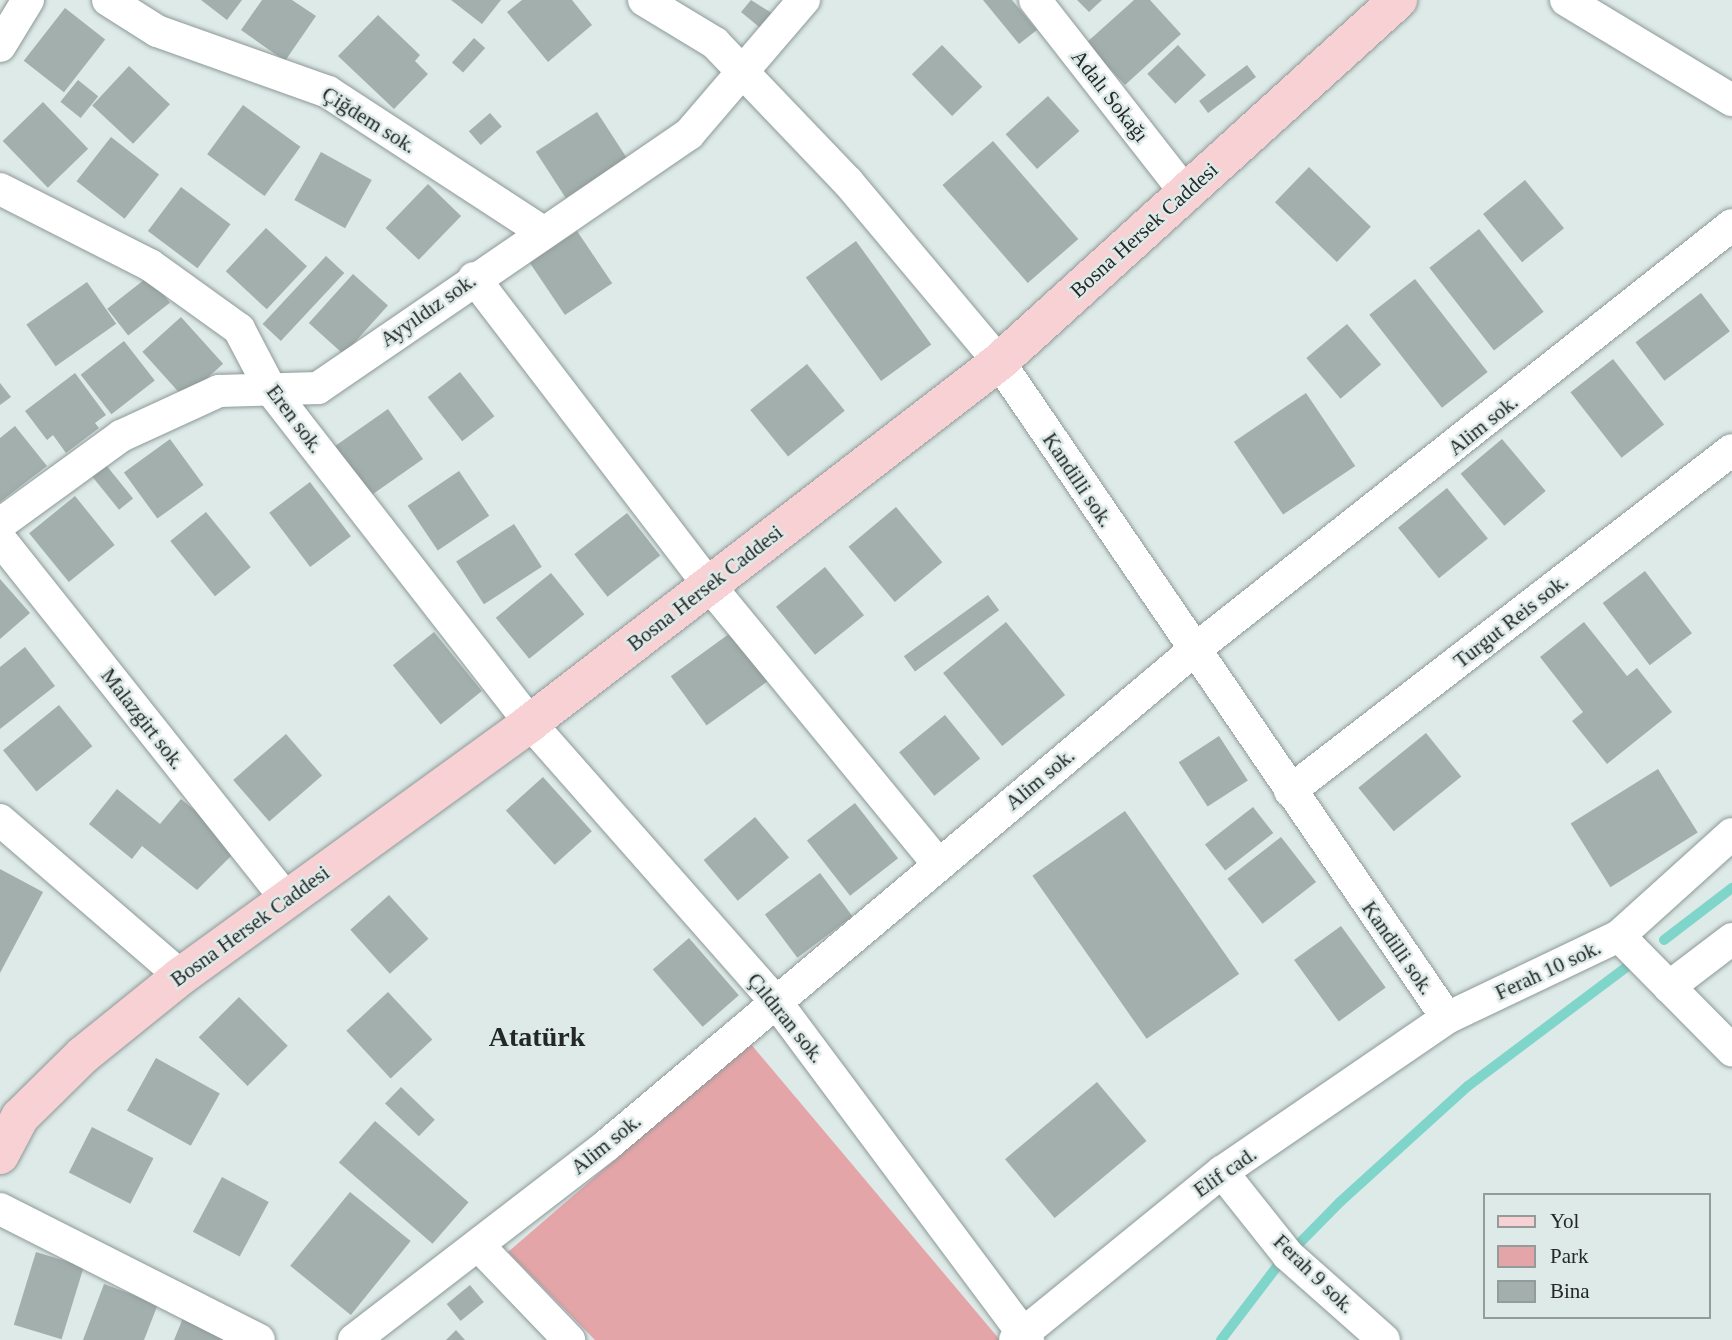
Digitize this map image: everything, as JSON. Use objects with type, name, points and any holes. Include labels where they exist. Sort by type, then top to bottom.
[{"type":"main road","name":"Bosna Hersek Caddesi","points":[[0,1155],[46,1087],[181,976],[530,723],[999,362],[1398,0]]},
{"type":"street","points":[[0,46],[28,0]]},
{"type":"street","name":"Çiğdem sok.","points":[[108,0],[157,31],[328,92],[541,231]]},
{"type":"street","name":"Kandilli sok.","points":[[644,0],[715,43],[848,182],[999,362],[1193,651],[1447,1018]]},
{"type":"street","name":"Ayyıldız sok.","points":[[0,524],[121,436],[219,391],[318,388],[541,231],[689,134],[746,75],[804,0]]},
{"type":"street","name":"Adalı Sokağı","points":[[1035,0],[1185,192]]},
{"type":"street","points":[[1566,0],[1732,100]]},
{"type":"street","name":"Eren sok.","points":[[0,188],[150,265],[239,329],[271,390],[530,723]]},
{"type":"street","name":"Alim sok.","points":[[354,1340],[478,1245],[776,1002],[1193,651],[1732,225]]},
{"type":"street","points":[[474,278],[709,585],[939,865]]},
{"type":"street","name":"Turgut Reis sok.","points":[[1290,791],[1732,450]]},
{"type":"street","name":"Malazgirt sok.","points":[[0,539],[286,900]]},
{"type":"street","name":"Çıldıran sok.","points":[[530,723],[776,1002],[1022,1336]]},
{"type":"street","points":[[0,820],[181,976]]},
{"type":"street","points":[[1619,936],[1732,834]]},
{"type":"street","name":"Ferah 10 sok.","points":[[1447,1018],[1619,936],[1732,1050]]},
{"type":"street","points":[[1669,987],[1732,939]]},
{"type":"street","name":"Elif cad.","points":[[1022,1336],[1222,1172],[1447,1018]]},
{"type":"street","name":"Ferah 9 sok.","points":[[1222,1172],[1288,1255],[1384,1340]]},
{"type":"street","points":[[0,1209],[259,1340]]},
{"type":"street","points":[[478,1245],[569,1340]]},
{"type":"green space","points":[[750,1043],[1000,1340],[595,1340],[508,1252]]},
{"type":"building","points":[[201,0],[242,0],[227,20]]},
{"type":"building","points":[[262,0],[292,0],[316,16],[285,61],[241,30]]},
{"type":"building","points":[[451,0],[501,0],[482,24]]},
{"type":"building","points":[[522,0],[572,0],[592,25],[548,62],[507,12]]},
{"type":"building","points":[[751,0],[783,20],[770,36],[741,12]]},
{"type":"building","points":[[983,0],[1012,0],[1037,30],[1019,44]]},
{"type":"building","points":[[1077,0],[1102,0],[1089,12]]},
{"type":"building","points":[[1134,0],[1150,0],[1181,34],[1125,85],[1086,43]]},
{"type":"building","points":[[65,8],[105,39],[64,92],[24,61]]},
{"type":"building","points":[[378,15],[420,55],[415,61],[428,74],[394,109],[338,56]]},
{"type":"building","points":[[474,38],[485,48],[463,73],[452,63]]},
{"type":"building","points":[[942,45],[982,87],[952,116],[912,74]]},
{"type":"building","points":[[1178,45],[1206,75],[1175,104],[1147,74]]},
{"type":"building","points":[[1247,65],[1256,77],[1208,113],[1199,101]]},
{"type":"building","points":[[129,66],[170,104],[133,144],[92,105]]},
{"type":"building","points":[[78,80],[98,96],[81,118],[60,102]]},
{"type":"building","points":[[1048,96],[1079,131],[1037,169],[1006,134]]},
{"type":"building","points":[[43,102],[88,149],[48,188],[3,141]]},
{"type":"building","points":[[243,105],[300,147],[265,196],[207,154]]},
{"type":"building","points":[[597,112],[627,158],[566,198],[536,152]]},
{"type":"building","points":[[490,113],[502,127],[481,145],[469,131]]},
{"type":"building","points":[[111,137],[159,175],[125,219],[77,181]]},
{"type":"building","points":[[993,141],[1078,239],[1028,283],[942,185]]},
{"type":"building","points":[[321,152],[372,180],[345,228],[294,200]]},
{"type":"building","points":[[1309,167],[1371,227],[1337,262],[1275,202]]},
{"type":"building","points":[[1525,180],[1564,228],[1522,262],[1483,214]]},
{"type":"building","points":[[428,184],[461,216],[419,260],[386,228]]},
{"type":"building","points":[[181,187],[231,224],[197,268],[148,231]]},
{"type":"building","points":[[266,228],[307,266],[267,309],[226,271]]},
{"type":"building","points":[[1479,229],[1544,312],[1494,351],[1429,268]]},
{"type":"building","points":[[577,231],[612,283],[565,315],[530,263]]},
{"type":"building","points":[[856,241],[931,345],[881,381],[806,277]]},
{"type":"building","points":[[326,256],[344,273],[281,341],[263,324]]},
{"type":"building","points":[[353,274],[388,305],[344,354],[309,323]]},
{"type":"building","points":[[149,276],[170,303],[128,335],[107,309]]},
{"type":"building","points":[[1415,279],[1488,372],[1442,408],[1369,315]]},
{"type":"building","points":[[87,282],[116,324],[56,366],[26,324]]},
{"type":"building","points":[[1701,293],[1730,331],[1664,381],[1636,342]]},
{"type":"building","points":[[181,317],[223,364],[185,399],[142,352]]},
{"type":"building","points":[[1347,324],[1381,365],[1340,399],[1306,358]]},
{"type":"building","points":[[124,341],[155,380],[111,414],[81,375]]},
{"type":"building","points":[[1613,359],[1664,424],[1622,458],[1570,392]]},
{"type":"building","points":[[807,364],[845,411],[788,457],[750,410]]},
{"type":"building","points":[[460,372],[494,416],[462,441],[428,397]]},
{"type":"building","points":[[75,373],[106,415],[95,423],[99,428],[66,453],[53,435],[47,440],[25,411]]},
{"type":"building","points":[[0,383],[11,397],[0,405]]},
{"type":"building","points":[[1306,393],[1355,466],[1283,515],[1234,442]]},
{"type":"building","points":[[388,409],[423,459],[367,498],[332,448]]},
{"type":"building","points":[[15,426],[47,466],[0,502],[0,438]]},
{"type":"building","points":[[170,439],[204,485],[157,519],[124,473]]},
{"type":"building","points":[[1502,439],[1546,491],[1504,526],[1461,474]]},
{"type":"building","points":[[106,465],[133,498],[119,510],[92,476]]},
{"type":"building","points":[[459,471],[489,516],[438,550],[408,506]]},
{"type":"building","points":[[310,482],[351,536],[310,567],[269,513]]},
{"type":"building","points":[[1447,488],[1488,539],[1439,578],[1398,528]]},
{"type":"building","points":[[75,496],[115,545],[69,582],[29,533]]},
{"type":"building","points":[[896,507],[942,562],[895,602],[849,547]]},
{"type":"building","points":[[206,512],[251,567],[215,596],[170,541]]},
{"type":"building","points":[[627,513],[660,556],[607,597],[574,554]]},
{"type":"building","points":[[514,524],[542,567],[484,604],[456,562]]},
{"type":"building","points":[[825,567],[864,615],[815,655],[776,607]]},
{"type":"building","points":[[1645,571],[1692,633],[1650,665],[1603,603]]},
{"type":"building","points":[[551,573],[584,614],[529,659],[496,618]]},
{"type":"building","points":[[0,579],[30,613],[0,639]]},
{"type":"building","points":[[988,595],[999,610],[915,672],[904,656]]},
{"type":"building","points":[[1006,622],[1065,695],[1002,746],[943,673]]},
{"type":"building","points":[[1584,622],[1627,676],[1637,668],[1672,712],[1607,764],[1572,721],[1583,712],[1540,657]]},
{"type":"building","points":[[733,631],[769,680],[707,726],[671,676]]},
{"type":"building","points":[[434,632],[482,691],[441,724],[393,665]]},
{"type":"building","points":[[25,647],[55,686],[0,729],[0,667]]},
{"type":"building","points":[[59,705],[92,746],[36,791],[3,750]]},
{"type":"building","points":[[945,715],[980,759],[934,796],[899,752]]},
{"type":"building","points":[[1426,733],[1461,777],[1394,831],[1358,788]]},
{"type":"building","points":[[286,734],[322,776],[269,821],[233,780]]},
{"type":"building","points":[[1219,736],[1248,780],[1208,807],[1179,762]]},
{"type":"building","points":[[1658,769],[1698,833],[1610,887],[1571,824]]},
{"type":"building","points":[[543,777],[592,831],[555,865],[506,810]]},
{"type":"building","points":[[117,789],[160,824],[181,799],[240,847],[197,890],[142,846],[132,859],[89,824]]},
{"type":"building","points":[[855,803],[898,858],[850,896],[807,841]]},
{"type":"building","points":[[1253,807],[1273,833],[1225,871],[1205,845]]},
{"type":"building","points":[[1125,811],[1239,974],[1147,1039],[1032,876]]},
{"type":"building","points":[[755,817],[789,858],[738,901],[704,860]]},
{"type":"building","points":[[1281,837],[1316,882],[1263,924],[1227,879]]},
{"type":"building","points":[[0,869],[43,892],[0,973]]},
{"type":"building","points":[[820,873],[852,916],[797,958],[765,915]]},
{"type":"building","points":[[389,895],[428,939],[390,974],[350,930]]},
{"type":"building","points":[[1341,926],[1386,987],[1339,1022],[1294,960]]},
{"type":"building","points":[[689,938],[739,995],[703,1027],[653,969]]},
{"type":"building","points":[[388,992],[432,1040],[391,1078],[346,1031]]},
{"type":"building","points":[[239,997],[288,1046],[247,1086],[199,1037]]},
{"type":"building","points":[[156,1058],[220,1093],[191,1146],[127,1110]]},
{"type":"building","points":[[1097,1082],[1146,1141],[1055,1218],[1005,1159]]},
{"type":"building","points":[[401,1087],[435,1120],[419,1136],[385,1104]]},
{"type":"building","points":[[375,1121],[469,1202],[433,1244],[339,1163]]},
{"type":"building","points":[[92,1127],[153,1158],[130,1204],[69,1172]]},
{"type":"building","points":[[222,1177],[269,1202],[240,1257],[193,1232]]},
{"type":"building","points":[[350,1192],[411,1241],[351,1315],[290,1266]]},
{"type":"building","points":[[36,1252],[84,1267],[62,1339],[14,1325]]},
{"type":"building","points":[[104,1284],[158,1304],[144,1340],[83,1340]]},
{"type":"building","points":[[470,1285],[484,1302],[461,1321],[447,1304]]},
{"type":"building","points":[[183,1318],[238,1340],[174,1340]]},
{"type":"building","points":[[456,1330],[465,1340],[446,1340]]},
{"type":"waterway","points":[[1664,940],[1732,888]]},
{"type":"waterway","points":[[1221,1340],[1279,1264],[1340,1202],[1468,1086],[1628,966]]},
{"type":"district","name":"Atatürk","points":[[537,1037]]}]
